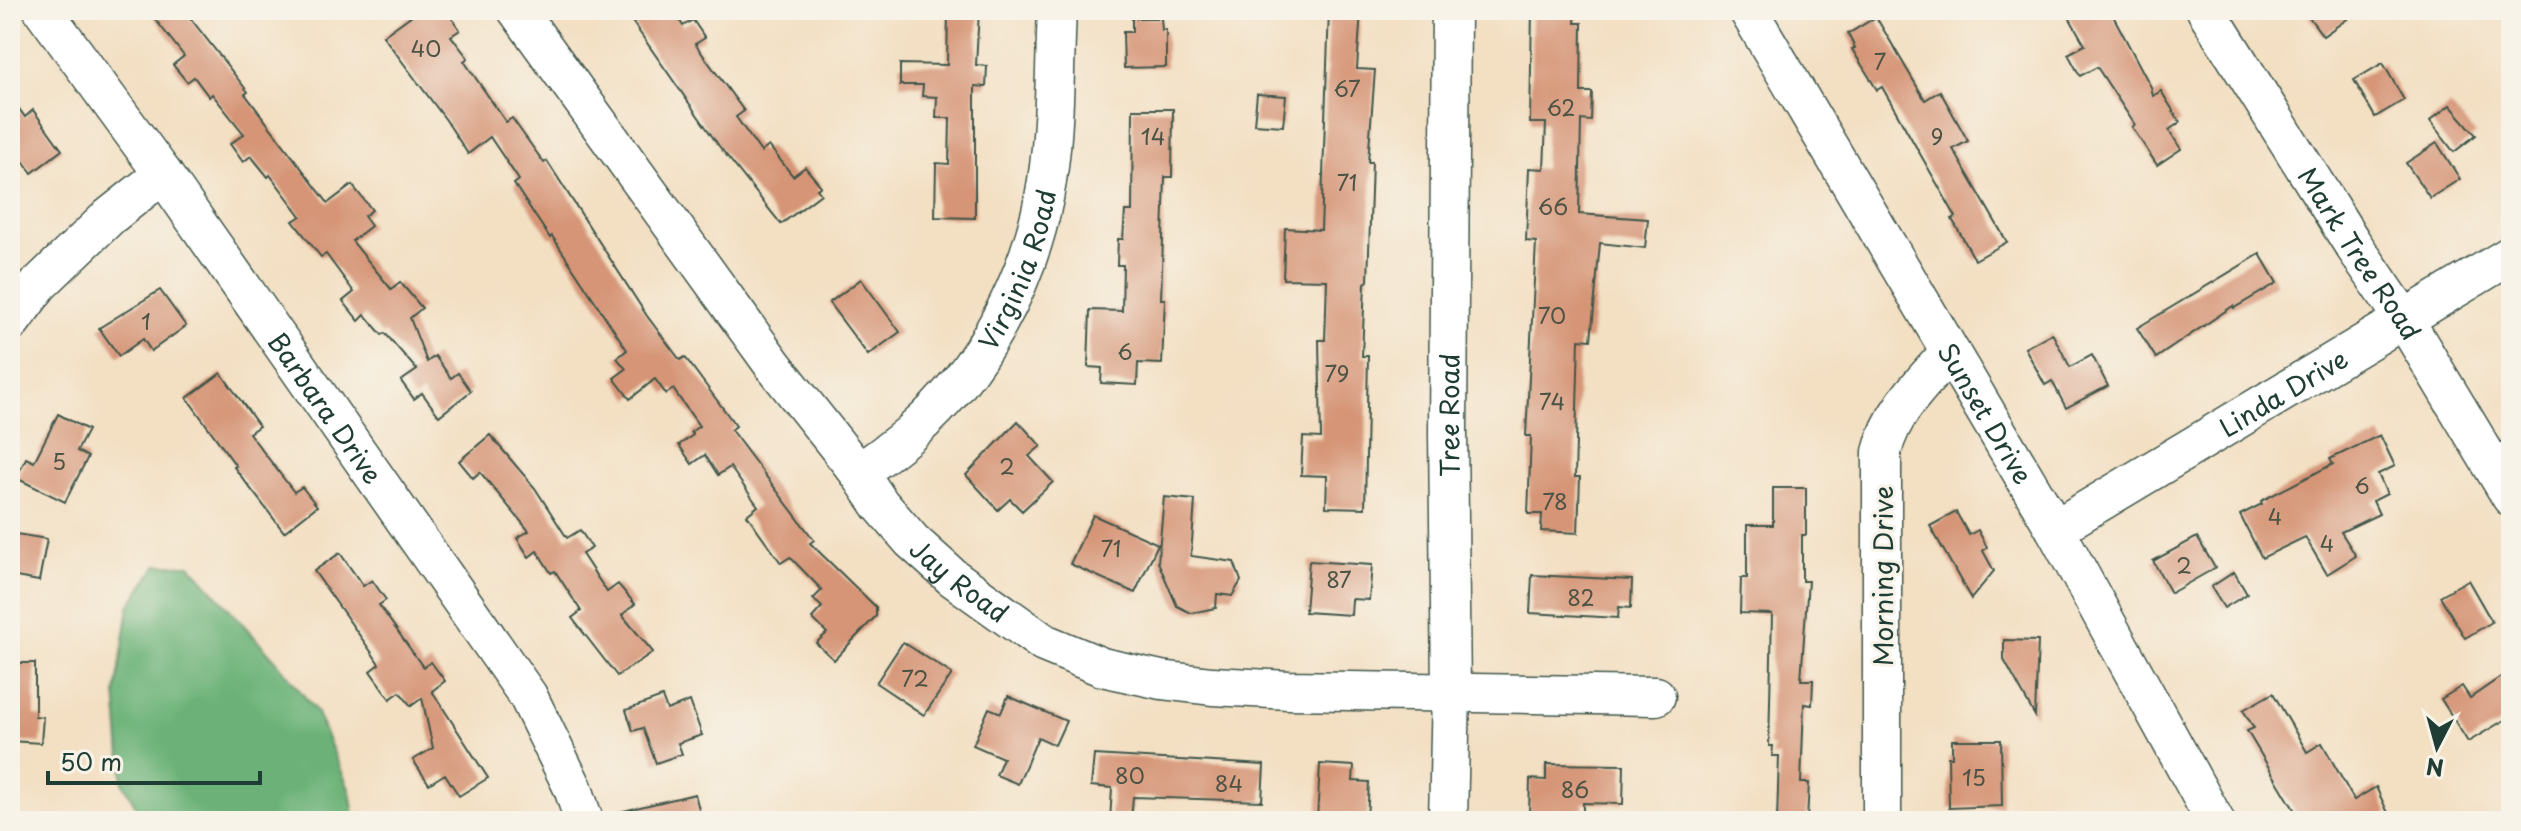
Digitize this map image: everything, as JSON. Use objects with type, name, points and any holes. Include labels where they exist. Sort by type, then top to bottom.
[{"type":"street","name":"Barbara Drive","points":[[43,10],[163,174],[528,696],[573,788],[584,821]]},
{"type":"street","name":"Jay Road","points":[[517,10],[774,366],[880,504],[912,541],[952,577],[1044,643],[1102,667],[1161,680],[1212,686],[1656,696]]},
{"type":"street","name":"Virginia Road","points":[[859,473],[913,432],[953,389],[984,347],[1018,280],[1034,242],[1044,196],[1050,148],[1057,10]]},
{"type":"street","name":"Tree Road","points":[[1448,821],[1451,691],[1448,433],[1451,10]]},
{"type":"street","name":"Sunset Drive","points":[[1748,10],[2055,529],[2215,821]]},
{"type":"street","name":"Mark Tree Road","points":[[2206,10],[2352,243],[2404,319],[2511,497]]},
{"type":"street","points":[[10,323],[39,284],[109,217],[163,174]]},
{"type":"street","name":"Linda Drive","points":[[2055,529],[2511,255]]},
{"type":"street","name":"Morning Drive","points":[[1882,821],[1882,452],[1887,432],[1903,405],[1949,353]]},
{"type":"green space","points":[[157,565],[190,565],[278,663],[316,711],[350,791],[355,821],[144,821],[123,783],[116,693],[129,606]]},
{"type":"building","points":[[148,10],[184,10],[328,203],[352,185],[372,210],[364,216],[371,226],[352,241],[391,289],[400,282],[422,308],[410,318],[427,362],[435,356],[451,378],[458,373],[471,391],[439,416],[422,393],[414,399],[401,381],[417,370],[385,333],[382,335],[365,315],[359,321],[343,301],[354,292],[326,254],[321,257],[293,221],[301,216],[270,175],[268,177],[251,156],[243,162],[230,144],[244,134],[212,94],[209,97],[194,77],[187,82],[173,65],[184,56]]},
{"type":"building","points":[[419,10],[446,10],[460,30],[451,36],[468,58],[464,61],[506,122],[512,118],[544,163],[547,161],[647,316],[680,360],[685,357],[736,426],[731,430],[814,540],[810,543],[876,607],[876,616],[834,660],[816,643],[827,633],[812,618],[822,607],[813,599],[822,590],[790,557],[781,563],[747,515],[758,506],[730,467],[718,475],[705,455],[692,464],[679,445],[699,426],[673,389],[666,394],[655,379],[630,399],[614,378],[626,369],[617,358],[627,350],[514,184],[519,180],[490,137],[468,154],[383,36]]},
{"type":"building","points":[[624,10],[673,10],[683,26],[693,20],[705,38],[695,44],[744,111],[736,117],[761,152],[769,146],[793,176],[805,167],[821,186],[817,189],[821,194],[781,224],[719,146]]},
{"type":"building","points":[[948,10],[979,10],[976,65],[987,66],[986,87],[975,86],[975,218],[935,217],[936,163],[949,164],[950,118],[936,118],[937,97],[922,96],[923,85],[900,85],[900,64],[947,65]]},
{"type":"building","points":[[1329,10],[1361,10],[1357,69],[1375,70],[1368,162],[1372,162],[1362,356],[1368,356],[1365,508],[1326,507],[1327,476],[1301,475],[1303,437],[1321,438],[1319,340],[1325,340],[1327,280],[1283,279],[1285,228],[1321,230]]},
{"type":"building","points":[[1532,10],[1576,10],[1575,23],[1582,23],[1581,92],[1592,92],[1591,121],[1581,120],[1579,214],[1648,219],[1645,248],[1600,243],[1591,340],[1579,339],[1575,477],[1580,477],[1578,533],[1541,531],[1542,514],[1528,514],[1531,436],[1526,436],[1536,242],[1526,241],[1529,168],[1544,169],[1546,123],[1530,123]]},
{"type":"building","points":[[2065,10],[2110,10],[2153,96],[2161,91],[2180,122],[2169,130],[2181,149],[2157,165],[2097,67],[2080,76],[2068,54],[2085,45]]},
{"type":"building","points":[[2304,10],[2360,10],[2323,36]]},
{"type":"building","points":[[1876,17],[1925,100],[1940,91],[1968,141],[1953,149],[2007,242],[1975,260],[1952,219],[1956,217],[1882,87],[1877,90],[1852,49],[1855,48],[1848,34]]},
{"type":"building","points":[[1132,18],[1161,18],[1162,30],[1166,30],[1166,67],[1124,68],[1123,32],[1132,32]]},
{"type":"building","points":[[2383,63],[2404,100],[2375,117],[2354,80]]},
{"type":"building","points":[[1257,94],[1286,96],[1283,126],[1254,124]]},
{"type":"building","points":[[10,96],[25,117],[33,110],[62,150],[32,173],[20,157],[10,165]]},
{"type":"building","points":[[2450,105],[2476,135],[2454,152],[2430,121]]},
{"type":"building","points":[[1133,109],[1173,109],[1172,177],[1165,177],[1162,364],[1138,363],[1137,385],[1101,383],[1102,368],[1088,367],[1090,310],[1122,311],[1123,265],[1117,265],[1118,239],[1123,239],[1125,211],[1132,211]]},
{"type":"building","points":[[2437,143],[2460,179],[2430,198],[2406,163]]},
{"type":"building","points":[[2260,254],[2277,283],[2233,306],[2156,358],[2137,328]]},
{"type":"building","points":[[861,279],[900,332],[868,355],[829,303]]},
{"type":"building","points":[[160,290],[186,326],[151,351],[143,339],[119,356],[99,328]]},
{"type":"building","points":[[2052,333],[2070,367],[2092,355],[2108,386],[2066,408],[2052,381],[2045,385],[2025,348]]},
{"type":"building","points":[[221,373],[259,426],[249,433],[294,492],[302,487],[317,506],[284,532],[187,398]]},
{"type":"building","points":[[58,414],[88,430],[77,451],[88,457],[65,502],[16,478],[26,458],[34,462]]},
{"type":"building","points":[[1018,421],[1041,446],[1029,456],[1053,482],[1022,511],[1010,499],[998,510],[966,475]]},
{"type":"building","points":[[490,435],[535,488],[567,538],[580,530],[592,548],[582,554],[607,592],[618,584],[635,604],[622,615],[653,652],[617,676],[572,618],[581,611],[555,571],[551,573],[537,551],[529,557],[517,538],[529,531],[480,472],[473,478],[459,461]]},
{"type":"building","points":[[2380,435],[2395,466],[2378,474],[2387,494],[2373,501],[2379,514],[2341,532],[2356,556],[2327,574],[2305,537],[2262,558],[2240,515],[2333,464],[2330,459]]},
{"type":"building","points":[[1773,488],[1806,488],[1802,581],[1808,581],[1801,680],[1813,680],[1812,705],[1804,704],[1801,783],[1809,783],[1807,821],[1777,821],[1779,756],[1772,756],[1773,746],[1769,746],[1772,614],[1740,613],[1741,578],[1747,578],[1747,525],[1773,525]]},
{"type":"building","points":[[1164,497],[1195,500],[1191,556],[1234,562],[1241,581],[1232,596],[1217,594],[1216,608],[1191,613],[1177,606],[1158,562]]},
{"type":"building","points":[[1956,512],[1969,535],[1978,530],[1987,547],[1983,551],[1994,571],[1971,599],[1930,526]]},
{"type":"building","points":[[1093,515],[1158,544],[1135,593],[1070,564]]},
{"type":"building","points":[[10,533],[47,539],[39,581],[10,576]]},
{"type":"building","points":[[2197,537],[2215,568],[2171,593],[2153,561]]},
{"type":"building","points":[[340,553],[363,586],[372,580],[386,600],[379,605],[423,667],[431,662],[445,681],[432,691],[488,778],[459,796],[445,774],[429,784],[413,760],[433,748],[422,698],[411,706],[400,692],[390,699],[370,671],[379,664],[314,571]]},
{"type":"building","points":[[1309,561],[1372,565],[1369,600],[1352,599],[1351,615],[1305,612]]},
{"type":"building","points":[[2234,572],[2247,594],[2224,608],[2211,587]]},
{"type":"building","points":[[1532,575],[1632,580],[1631,608],[1619,607],[1618,618],[1530,613]]},
{"type":"building","points":[[2468,580],[2492,622],[2465,638],[2440,596]]},
{"type":"building","points":[[2004,640],[2038,641],[2035,716],[2004,660]]},
{"type":"building","points":[[903,642],[952,674],[924,715],[876,683]]},
{"type":"building","points":[[10,663],[35,663],[35,716],[43,717],[41,743],[10,741]]},
{"type":"building","points":[[2511,670],[2511,716],[2468,742],[2441,699],[2462,686],[2470,698]]},
{"type":"building","points":[[2273,693],[2307,752],[2322,743],[2354,800],[2376,787],[2388,813],[2376,821],[2301,821],[2247,731],[2254,728],[2243,710]]},
{"type":"building","points":[[1008,696],[1066,721],[1055,745],[1038,737],[1018,784],[996,775],[1003,758],[973,745],[989,708],[1001,713]]},
{"type":"building","points":[[662,697],[667,710],[690,701],[702,735],[678,743],[682,754],[656,763],[643,728],[633,731],[626,710]]},
{"type":"building","points":[[1952,740],[2001,740],[2002,806],[1949,808],[1948,757],[1952,757]]},
{"type":"building","points":[[1094,755],[1264,765],[1262,801],[1133,797],[1131,821],[1110,821],[1112,788],[1091,786]]},
{"type":"building","points":[[1320,764],[1354,766],[1353,781],[1369,782],[1367,821],[1317,820]]},
{"type":"building","points":[[1546,764],[1624,765],[1623,804],[1583,803],[1583,817],[1529,816],[1530,779],[1546,780]]},
{"type":"building","points":[[695,794],[702,821],[620,821],[619,812]]}]
